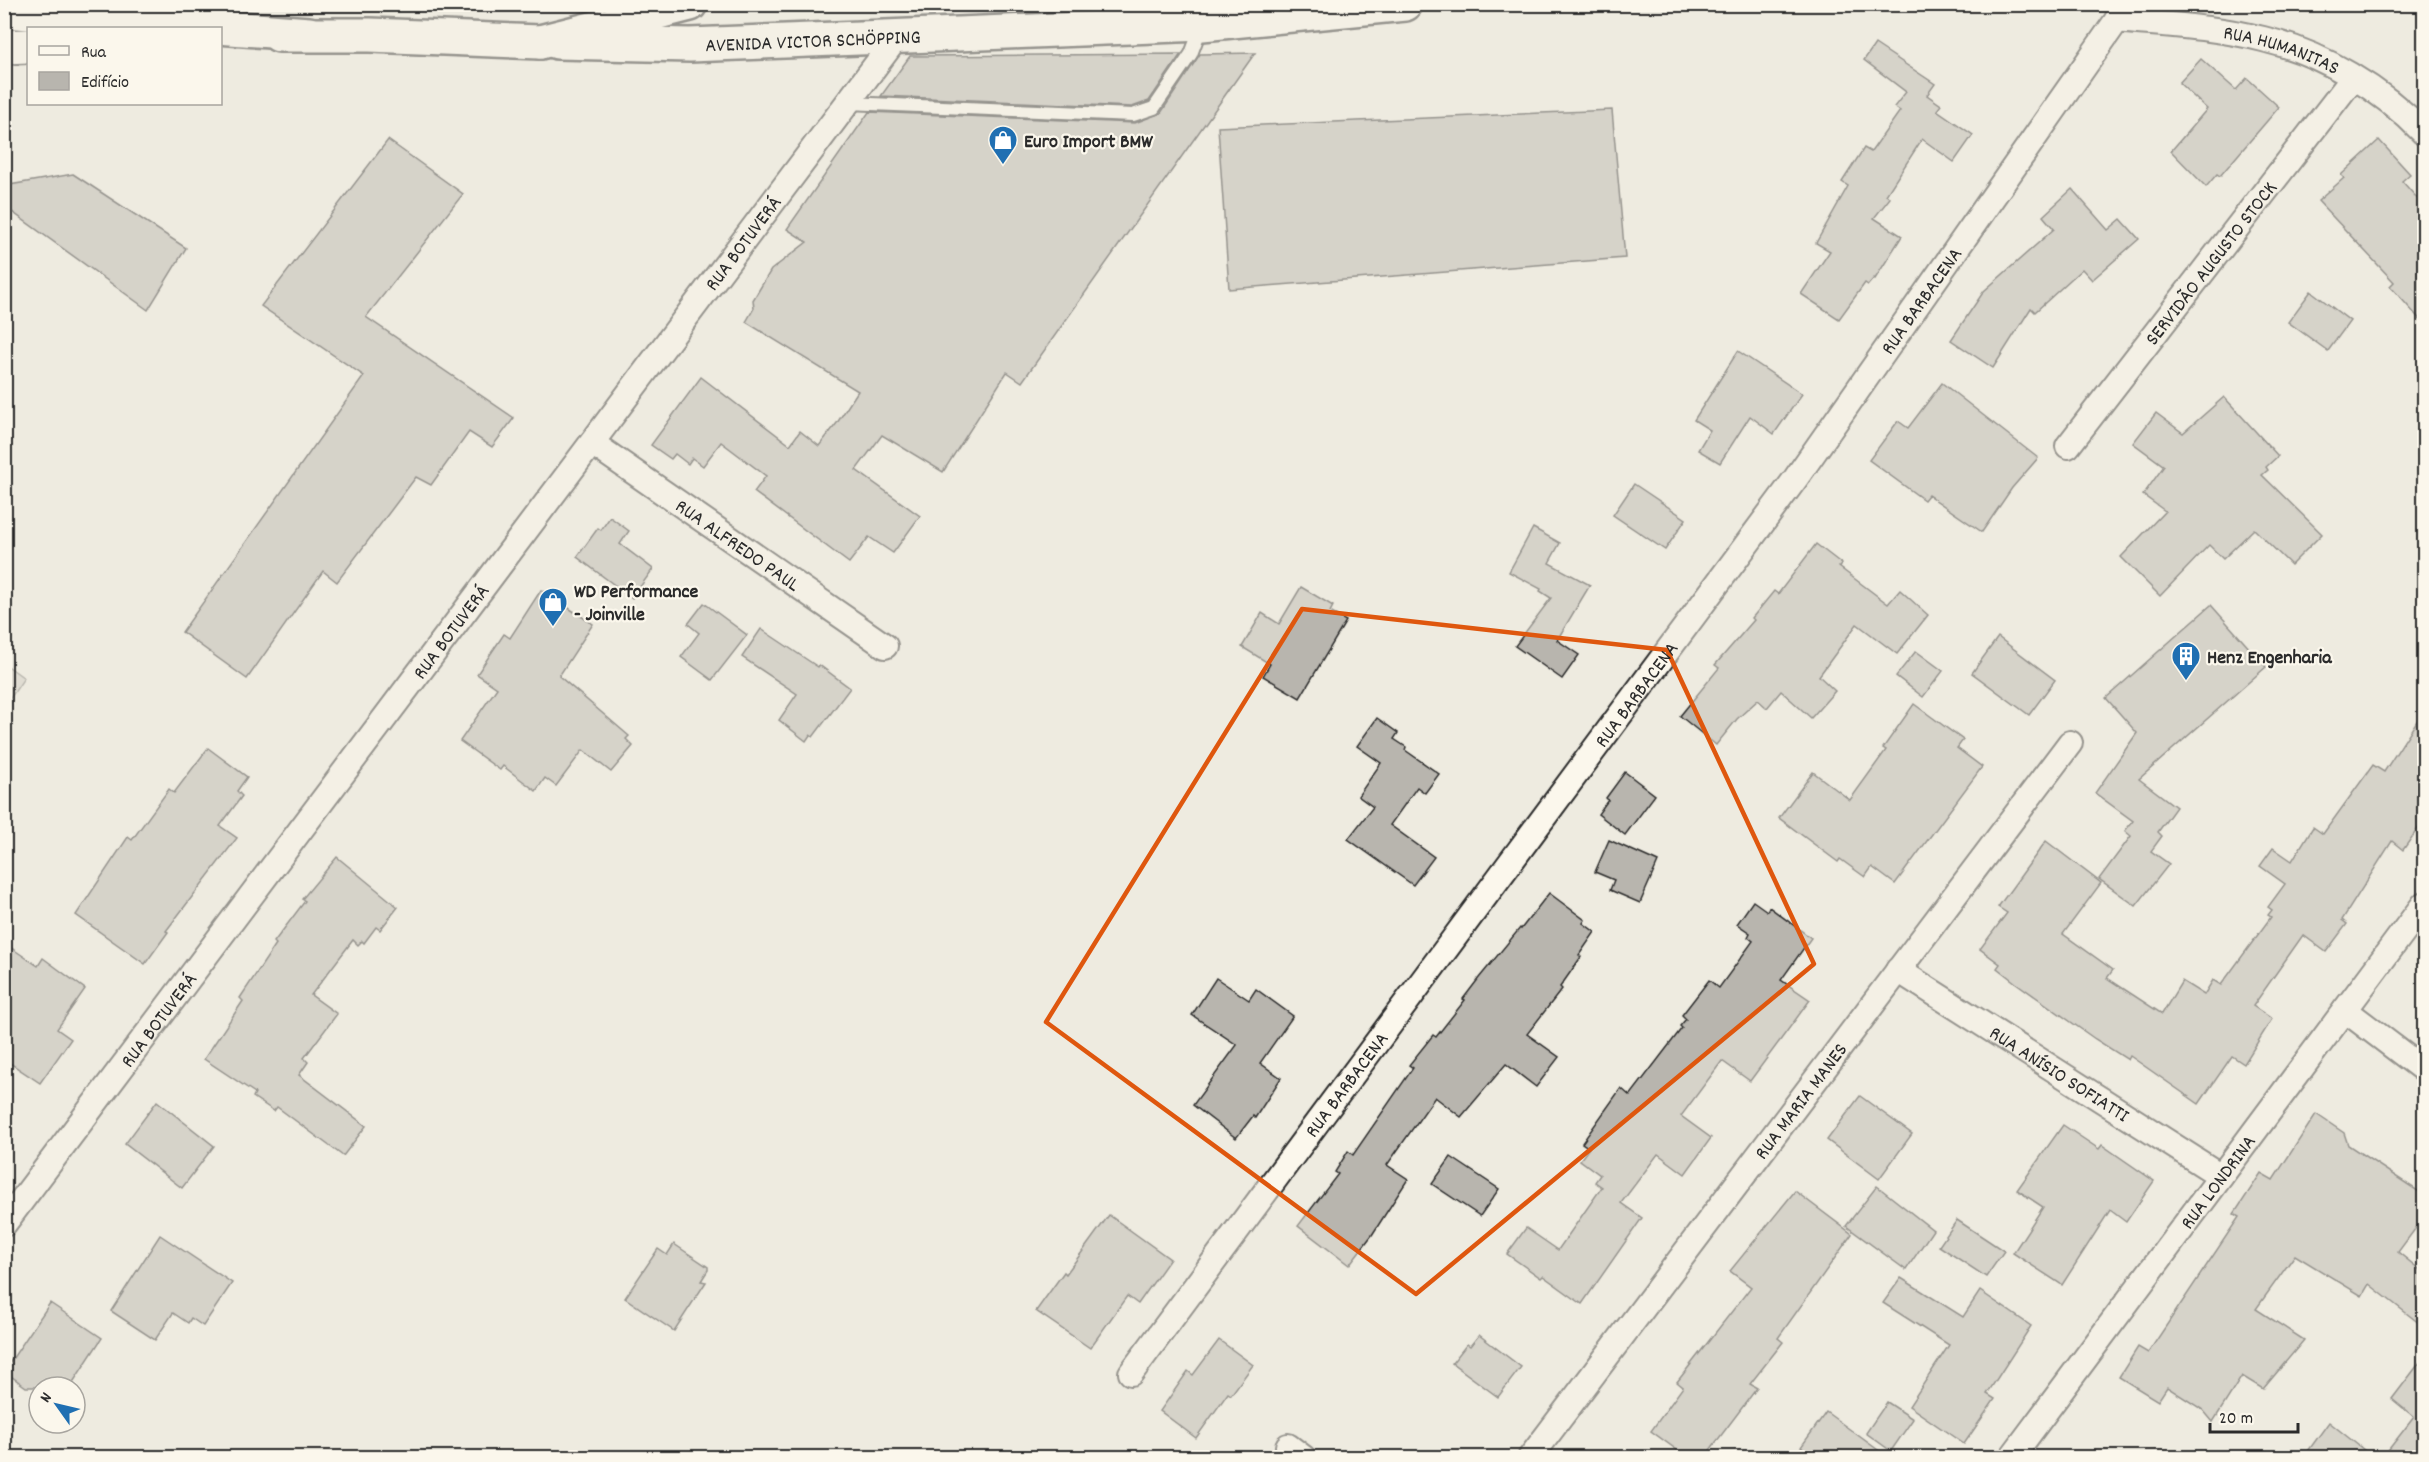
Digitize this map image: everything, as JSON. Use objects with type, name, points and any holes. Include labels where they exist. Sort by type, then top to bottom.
[{"type":"main road","points":[[540,42],[690,4]]},
{"type":"main road","name":"AVENIDA VICTOR SCHÖPPING","points":[[222,38],[309,34],[690,45],[1202,24],[1405,4]]},
{"type":"main road","points":[[4,11],[216,27]]},
{"type":"main road","points":[[222,27],[309,34]]},
{"type":"main road","points":[[4,47],[27,46]]},
{"type":"street","name":"RUA HUMANITAS","points":[[2120,12],[2265,39],[2316,57],[2386,99],[2424,133]]},
{"type":"street","name":"RUA BARBACENA","points":[[1131,1373],[1796,477],[2120,12]]},
{"type":"street","name":"RUA BOTUVERÁ","points":[[4,1224],[897,36]]},
{"type":"street","name":"SERVIDÃO AUGUSTO STOCK","points":[[2068,446],[2353,78]]},
{"type":"street","name":"RUA ALFREDO PAUL","points":[[592,443],[885,646]]},
{"type":"street","name":"RUA MARIA MANES","points":[[1530,1458],[2070,743]]},
{"type":"street","name":"RUA LONDRINA","points":[[2011,1458],[2424,904]]},
{"type":"street","name":"RUA ANÍSIO SOFIATTI","points":[[1898,970],[2221,1176]]},
{"type":"street","points":[[2345,1010],[2424,1070]]},
{"type":"lane","points":[[848,103],[1133,115],[1154,108],[1191,54],[1202,24]]},
{"type":"highlighted area","points":[[1302,609],[1667,650],[1814,964],[1416,1294],[1046,1022]]},
{"type":"shaded area","points":[[5,664],[24,678],[5,706]]},
{"type":"building","points":[[1875,44],[1935,84],[1927,95],[1941,105],[1937,110],[1973,135],[1954,162],[1922,139],[1886,195],[1890,198],[1874,218],[1902,236],[1875,279],[1868,285],[1865,283],[1839,319],[1801,294],[1830,251],[1816,243],[1848,186],[1842,182],[1864,148],[1871,152],[1900,111],[1894,107],[1906,92],[1864,60]]},
{"type":"building","points":[[1255,53],[1022,382],[1007,372],[943,472],[882,435],[856,470],[920,516],[893,553],[869,537],[849,563],[754,492],[766,476],[721,442],[703,466],[692,458],[688,464],[675,454],[671,459],[651,445],[701,377],[790,445],[800,431],[819,446],[858,391],[746,322],[754,308],[753,300],[771,270],[807,242],[787,229],[869,112],[1135,123],[1161,113],[1200,54]]},
{"type":"building","points":[[1181,54],[1149,101],[1132,107],[881,96],[910,56]]},
{"type":"building","points":[[2201,59],[2236,90],[2247,78],[2279,107],[2220,176],[2217,174],[2206,187],[2171,151],[2207,109],[2179,83]]},
{"type":"building","points":[[1612,110],[1625,258],[1229,289],[1218,127]]},
{"type":"building","points":[[388,140],[463,194],[366,317],[514,418],[492,447],[469,432],[431,485],[416,477],[337,582],[323,571],[247,679],[182,632],[364,376],[261,306]]},
{"type":"building","points":[[2379,140],[2410,174],[2402,181],[2424,206],[2424,324],[2390,286],[2394,282],[2318,201],[2344,178],[2341,175]]},
{"type":"building","points":[[73,174],[186,248],[148,310],[4,206],[4,186]]},
{"type":"building","points":[[2072,189],[2108,230],[2121,219],[2139,239],[2092,280],[2082,269],[2035,312],[2031,308],[1993,368],[1951,340],[1984,291],[2054,229],[2043,216]]},
{"type":"building","points":[[2311,291],[2350,321],[2328,351],[2288,322]]},
{"type":"building","points":[[1738,351],[1802,394],[1774,434],[1750,416],[1720,463],[1698,450],[1710,430],[1694,420]]},
{"type":"building","points":[[1942,383],[2038,458],[2012,488],[1982,532],[1928,495],[1924,500],[1869,460],[1898,421],[1908,428]]},
{"type":"building","points":[[2224,397],[2278,456],[2266,467],[2268,470],[2262,475],[2322,534],[2291,565],[2254,529],[2223,559],[2209,545],[2160,596],[2121,557],[2165,511],[2143,495],[2164,466],[2133,443],[2156,413],[2183,433]]},
{"type":"building","points":[[1634,484],[1686,519],[1665,550],[1613,515]]},
{"type":"building","points":[[610,517],[629,531],[620,544],[653,569],[632,598],[577,557],[598,528],[601,530]]},
{"type":"building","points":[[1533,528],[1560,543],[1549,563],[1590,585],[1557,640],[1579,655],[1562,679],[1515,646],[1551,598],[1540,591],[1541,589],[1509,572]]},
{"type":"building","points":[[1816,544],[1842,564],[1839,567],[1888,604],[1900,590],[1928,615],[1897,654],[1857,624],[1819,676],[1835,691],[1811,718],[1781,691],[1767,708],[1758,700],[1737,719],[1716,745],[1680,716],[1719,668],[1715,665],[1754,620],[1752,618],[1774,591],[1778,594]]},
{"type":"building","points":[[1301,587],[1333,606],[1330,612],[1346,621],[1300,698],[1263,676],[1270,664],[1242,647],[1262,613],[1279,624]]},
{"type":"building","points":[[541,590],[593,624],[559,676],[629,736],[626,739],[633,746],[611,772],[583,750],[556,786],[545,778],[536,791],[503,766],[500,770],[460,741],[497,688],[477,674],[504,634],[510,638]]},
{"type":"building","points":[[704,603],[747,635],[712,680],[681,657],[699,633],[688,624]]},
{"type":"building","name":"Henz Engenharia","points":[[2211,605],[2266,667],[2139,779],[2176,807],[2158,832],[2162,836],[2151,851],[2169,864],[2136,906],[2099,879],[2131,836],[2125,831],[2133,821],[2095,793],[2137,733],[2106,698]]},
{"type":"building","points":[[761,629],[818,667],[819,665],[850,688],[813,737],[810,735],[806,741],[779,720],[797,694],[742,657]]},
{"type":"building","points":[[1998,637],[2055,680],[2029,715],[1972,673]]},
{"type":"building","points":[[1916,651],[1943,671],[1923,697],[1896,676]]},
{"type":"building","points":[[1914,704],[1963,740],[1957,748],[1982,767],[1895,884],[1872,867],[1865,877],[1840,859],[1838,862],[1779,818],[1813,772],[1850,800],[1886,750],[1883,748]]},
{"type":"building","points":[[2424,710],[2424,820],[2403,850],[2392,841],[2342,920],[2347,924],[2326,952],[2303,935],[2253,1006],[2272,1019],[2244,1064],[2232,1056],[2199,1104],[2130,1056],[2128,1060],[2095,1039],[2016,983],[1997,968],[2000,964],[1980,949],[2007,913],[1998,907],[2046,841],[2101,883],[2063,934],[2113,970],[2107,978],[2162,1014],[2182,981],[2204,995],[2213,980],[2221,985],[2271,917],[2268,915],[2272,910],[2268,907],[2285,884],[2260,866],[2273,848],[2292,861],[2313,827],[2323,834],[2373,765],[2384,772]]},
{"type":"building","points":[[1377,718],[1398,733],[1394,739],[1406,747],[1405,750],[1439,774],[1425,793],[1417,787],[1390,825],[1434,857],[1413,885],[1348,839],[1373,807],[1358,796],[1381,763],[1357,746]]},
{"type":"building","points":[[208,748],[247,777],[237,791],[242,796],[220,826],[237,838],[166,931],[168,932],[145,964],[76,915],[128,837],[132,840],[169,789],[174,793]]},
{"type":"building","points":[[1625,772],[1655,795],[1625,835],[1598,814],[1608,800],[1606,798]]},
{"type":"building","points":[[1609,840],[1658,862],[1640,903],[1610,890],[1614,880],[1595,872]]},
{"type":"building","points":[[337,857],[398,907],[380,930],[376,927],[364,943],[362,941],[358,945],[353,940],[311,995],[337,1014],[304,1058],[308,1062],[299,1075],[366,1126],[343,1156],[277,1107],[274,1111],[253,1097],[255,1093],[204,1059],[243,1001],[240,998],[276,944],[274,942],[305,901],[302,899]]},
{"type":"building","points":[[1549,893],[1585,920],[1583,923],[1595,932],[1560,987],[1562,989],[1527,1034],[1559,1057],[1536,1087],[1506,1064],[1461,1117],[1435,1097],[1387,1165],[1408,1179],[1372,1235],[1349,1265],[1298,1226],[1338,1174],[1335,1172],[1348,1151],[1353,1155],[1413,1068],[1409,1065],[1433,1035],[1436,1037],[1479,978]]},
{"type":"building","points":[[1753,901],[1767,911],[1769,907],[1811,938],[1781,980],[1810,1000],[1750,1081],[1722,1061],[1681,1116],[1711,1138],[1685,1174],[1658,1154],[1621,1203],[1642,1218],[1582,1304],[1507,1254],[1526,1228],[1558,1250],[1602,1187],[1595,1182],[1600,1175],[1580,1160],[1589,1148],[1582,1143],[1621,1088],[1630,1096],[1682,1028],[1680,1026],[1686,1019],[1682,1015],[1709,980],[1719,988],[1753,941],[1748,937],[1750,933],[1737,924]]},
{"type":"building","points":[[4,943],[38,966],[43,958],[85,989],[57,1029],[71,1039],[40,1083],[4,1059]]},
{"type":"building","points":[[1216,978],[1249,1000],[1256,989],[1293,1016],[1260,1063],[1281,1078],[1255,1118],[1253,1116],[1236,1138],[1193,1105],[1237,1045],[1192,1015]]},
{"type":"building","points":[[1860,1096],[1912,1134],[1879,1179],[1827,1140]]},
{"type":"building","points":[[157,1101],[214,1146],[182,1188],[125,1144]]},
{"type":"building","points":[[2316,1114],[2344,1133],[2348,1145],[2424,1195],[2424,1217],[2398,1252],[2424,1273],[2424,1327],[2369,1284],[2362,1296],[2295,1255],[2256,1309],[2304,1340],[2263,1389],[2242,1376],[2213,1422],[2203,1410],[2167,1387],[2158,1401],[2119,1377],[2138,1347],[2148,1353],[2239,1217],[2234,1214],[2261,1173],[2273,1180]]},
{"type":"building","points":[[2063,1125],[2099,1149],[2102,1145],[2154,1181],[2126,1222],[2110,1210],[2062,1285],[2013,1253],[2043,1207],[2017,1190]]},
{"type":"building","points":[[1451,1157],[1499,1189],[1480,1216],[1432,1184]]},
{"type":"building","points":[[1877,1186],[1933,1230],[1906,1270],[1846,1226]]},
{"type":"building","points":[[1795,1191],[1852,1234],[1778,1338],[1783,1342],[1750,1384],[1757,1388],[1704,1458],[1688,1458],[1651,1431],[1683,1387],[1677,1382],[1751,1287],[1730,1271]]},
{"type":"building","points":[[1109,1215],[1170,1259],[1138,1304],[1127,1296],[1090,1348],[1036,1311]]},
{"type":"building","points":[[1957,1220],[2004,1251],[1986,1277],[1939,1246]]},
{"type":"building","points":[[160,1235],[232,1283],[203,1326],[191,1318],[188,1323],[173,1313],[155,1340],[111,1311]]},
{"type":"building","points":[[674,1244],[708,1267],[708,1270],[701,1281],[706,1282],[674,1331],[625,1298],[658,1249],[667,1255]]},
{"type":"building","points":[[1901,1278],[1963,1317],[1980,1291],[2031,1326],[1987,1394],[1995,1399],[1964,1444],[1909,1406],[1949,1345],[1883,1303]]},
{"type":"building","points":[[50,1303],[102,1338],[78,1375],[27,1375],[26,1387],[4,1371]]},
{"type":"building","points":[[1479,1335],[1521,1367],[1498,1397],[1452,1363],[1467,1344],[1470,1346]]},
{"type":"building","points":[[1219,1340],[1253,1365],[1231,1395],[1228,1393],[1196,1438],[1160,1411],[1188,1371],[1193,1375]]},
{"type":"building","points":[[2424,1357],[2424,1458],[2382,1458],[2414,1417],[2392,1399]]},
{"type":"building","points":[[1887,1402],[1913,1419],[1891,1451],[1866,1433]]},
{"type":"building","points":[[1826,1412],[1889,1458],[1816,1458],[1801,1447]]},
{"type":"building","points":[[2329,1422],[2374,1458],[2303,1458]]},
{"type":"place","name":"Euro Import BMW","points":[[1003,166]]},
{"type":"place","name":"WD Performance - Joinville","points":[[553,628]]},
{"type":"place","name":"Henz Engenharia","points":[[2186,682]]}]
